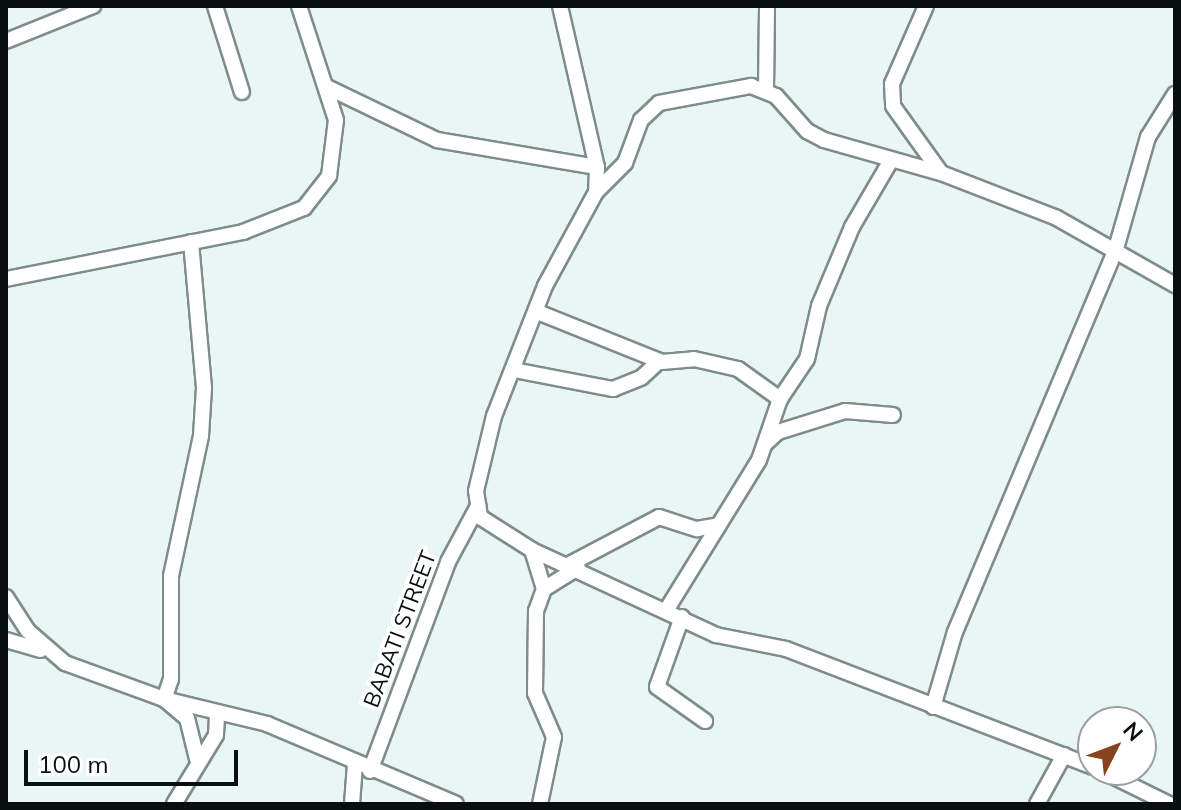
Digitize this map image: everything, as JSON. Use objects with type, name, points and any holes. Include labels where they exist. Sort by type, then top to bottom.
[{"type":"street","points":[[6,41],[93,6]]},
{"type":"street","points":[[215,6],[242,92]]},
{"type":"street","points":[[6,279],[280,222],[321,192],[336,147],[327,87],[299,6]]},
{"type":"street","points":[[560,6],[597,167],[596,192]]},
{"type":"street","points":[[766,90],[767,6]]},
{"type":"street","points":[[926,6],[892,84],[893,106],[941,173]]},
{"type":"street","points":[[596,192],[625,163],[641,120],[659,103],[732,85],[766,90],[807,131],[890,162],[941,173],[1057,218],[1175,285]]},
{"type":"street","points":[[327,87],[437,140],[597,167]]},
{"type":"street","points":[[933,707],[955,632],[1115,252],[1148,137],[1175,94]]},
{"type":"street","points":[[667,609],[765,444],[780,399],[807,359],[827,284],[890,162]]},
{"type":"street","name":"BABATI STREET","points":[[370,771],[448,562],[478,506],[494,416],[540,313],[545,286],[596,192]]},
{"type":"street","points":[[164,699],[172,666],[171,576],[201,436],[204,388],[191,242]]},
{"type":"street","points":[[540,313],[659,361],[694,359],[738,369],[780,399]]},
{"type":"street","points":[[514,370],[613,389],[642,377],[659,361]]},
{"type":"street","points":[[765,444],[775,434],[845,411],[893,415]]},
{"type":"street","points":[[478,506],[486,524],[532,550],[667,609],[716,635],[786,649],[1077,760]]},
{"type":"street","points":[[544,589],[573,566],[659,517],[697,529],[719,525]]},
{"type":"street","points":[[532,550],[544,589],[534,633],[535,693],[554,737],[540,804]]},
{"type":"street","points":[[6,597],[49,654]]},
{"type":"street","points":[[682,617],[657,687],[705,721]]},
{"type":"street","points":[[6,640],[164,699],[267,724],[370,771],[456,804]]},
{"type":"street","points":[[164,699],[187,718],[197,759]]},
{"type":"street","points":[[174,804],[197,759],[216,735],[217,714]]},
{"type":"street","points":[[1037,804],[1064,755]]},
{"type":"street","points":[[352,804],[355,764]]},
{"type":"street","points":[[1132,786],[1169,804]]}]
